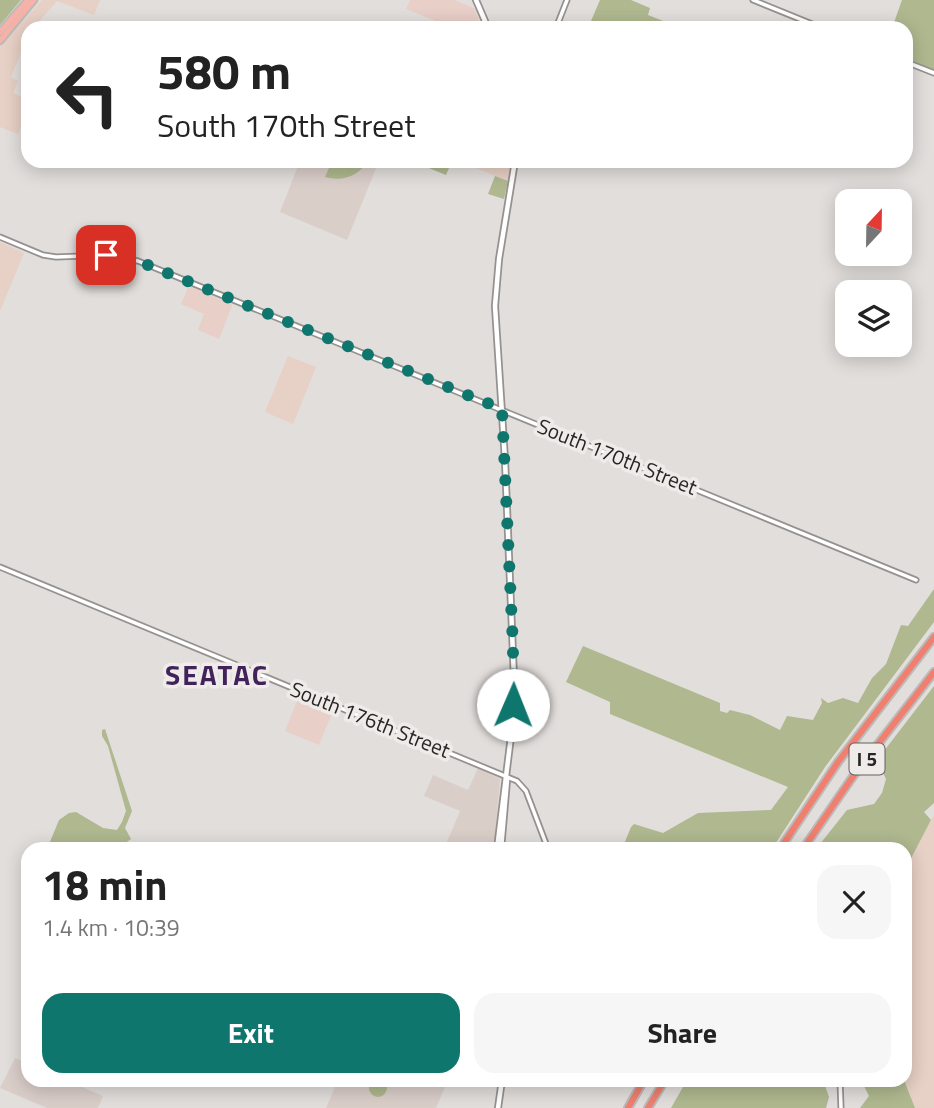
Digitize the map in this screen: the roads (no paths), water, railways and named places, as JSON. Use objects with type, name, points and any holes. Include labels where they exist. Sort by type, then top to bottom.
[{"type":"highway","name":"I 5","points":[[785,842],[838,762],[934,637]]},
{"type":"highway","name":"I 5","points":[[808,842],[854,775],[934,673]]},
{"type":"highway","points":[[628,1108],[640,1087]]},
{"type":"highway","points":[[648,1108],[661,1087]]},
{"type":"main road","points":[[0,32],[28,0]]},
{"type":"main road","points":[[0,41],[34,0]]},
{"type":"main road","points":[[476,0],[485,21]]},
{"type":"main road","points":[[500,842],[513,720],[514,679],[496,294],[499,257],[514,168]]},
{"type":"main road","points":[[498,1108],[501,1087]]},
{"type":"street","points":[[559,21],[567,0]]},
{"type":"street","points":[[753,0],[805,21]]},
{"type":"street","points":[[913,65],[934,73]]},
{"type":"street","name":"South 170th Street","points":[[0,237],[43,255],[110,255],[138,261],[916,580]]},
{"type":"street","name":"South 176th Street","points":[[0,567],[507,776]]},
{"type":"street","points":[[507,776],[517,781],[526,791],[545,842]]},
{"type":"street","points":[[840,1087],[841,1108]]},
{"type":"district","name":"SEATAC","points":[[217,675]]}]
